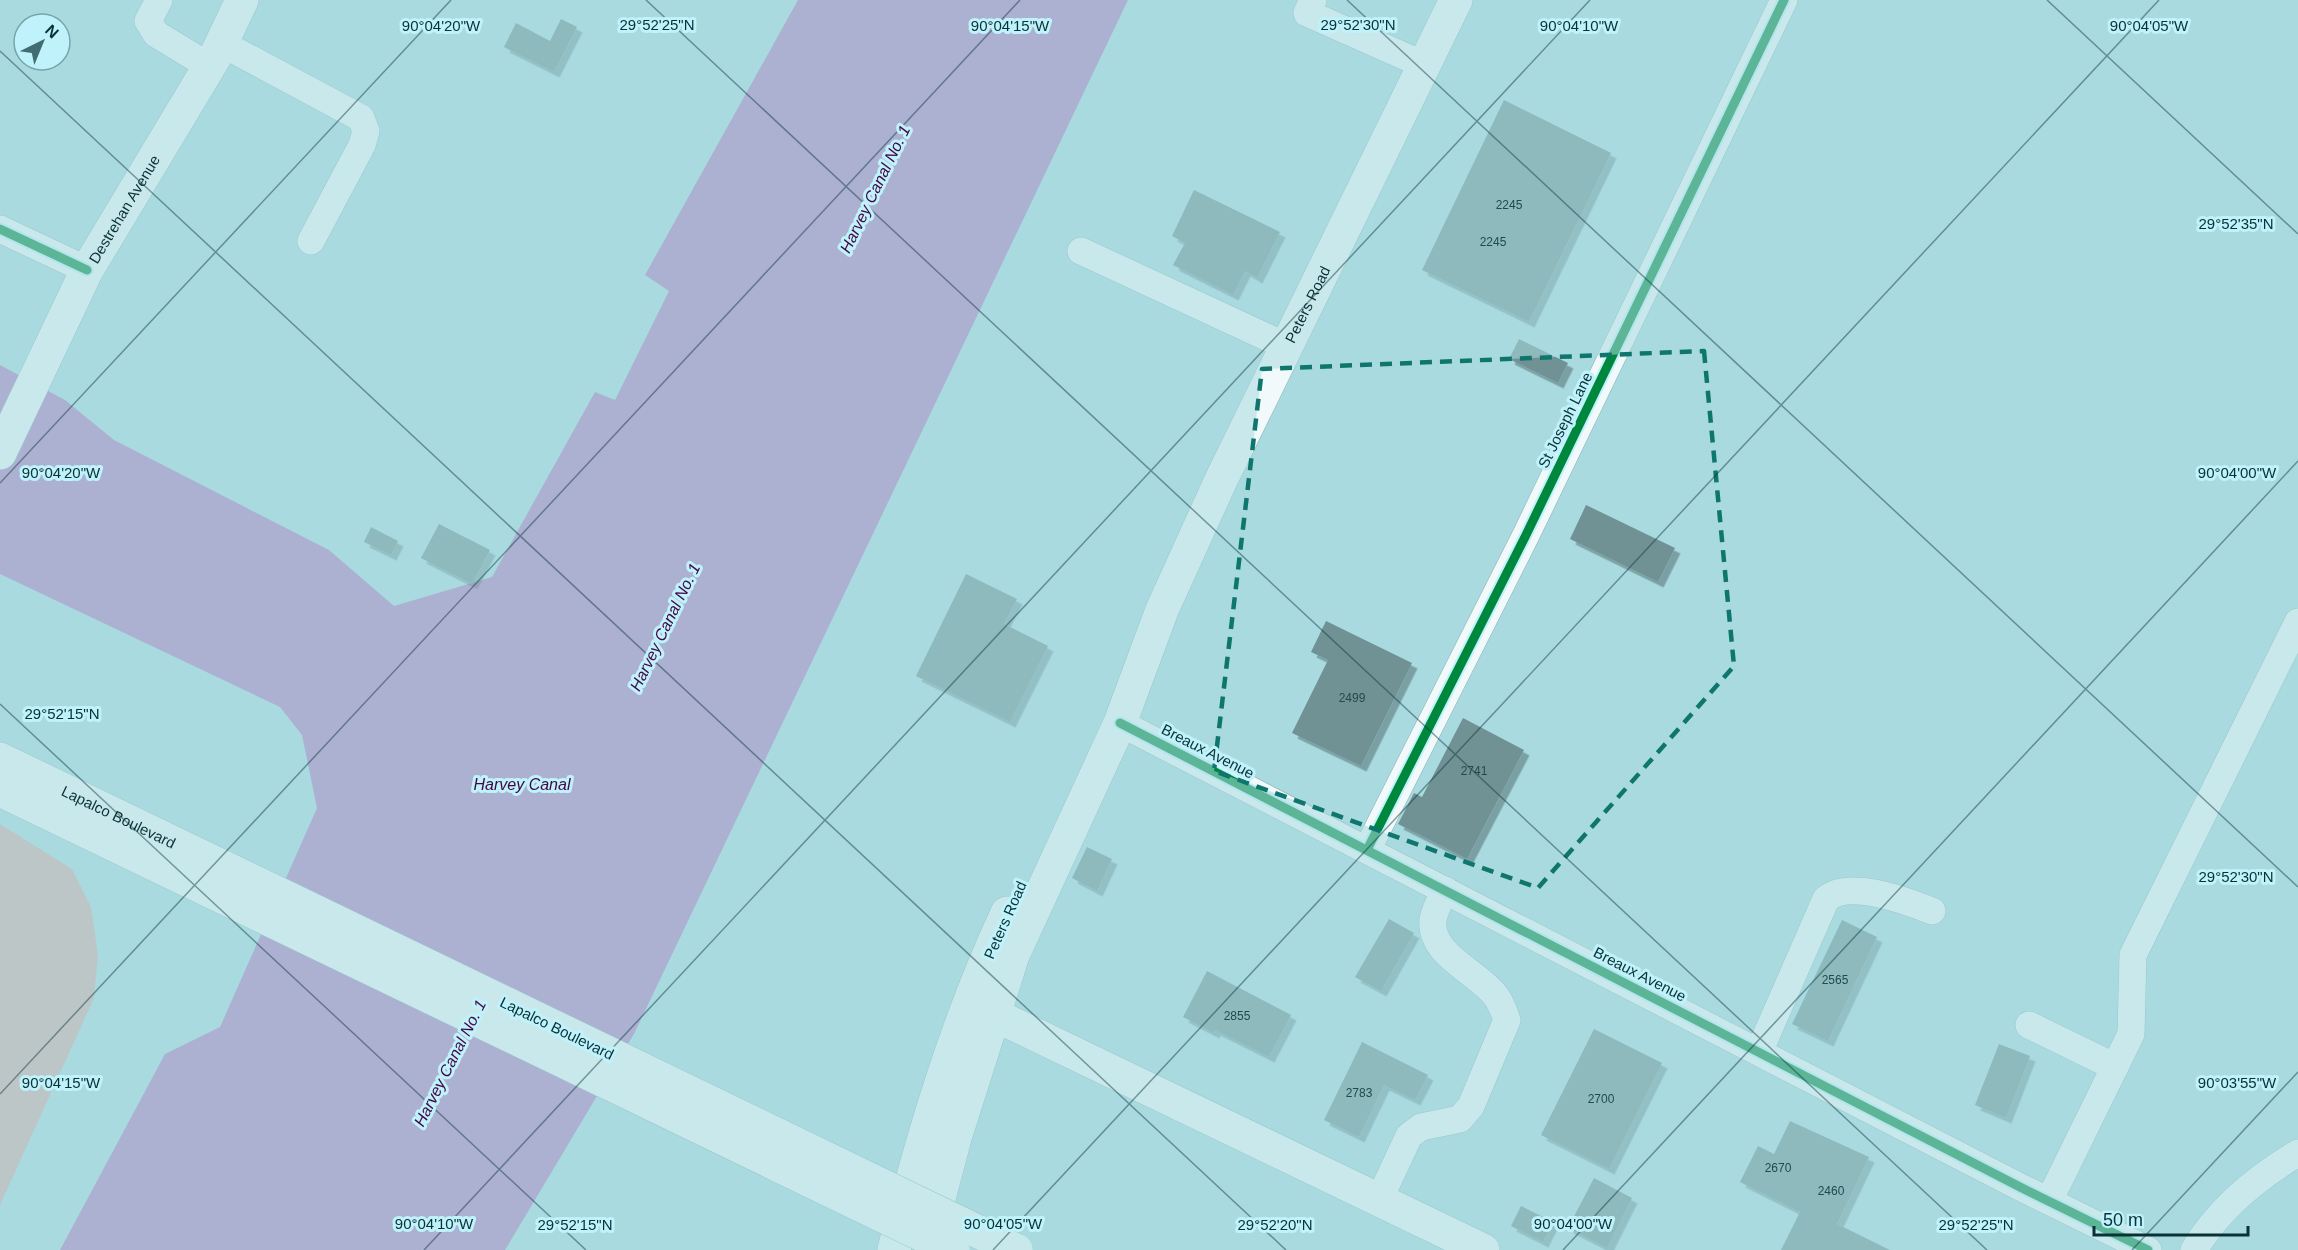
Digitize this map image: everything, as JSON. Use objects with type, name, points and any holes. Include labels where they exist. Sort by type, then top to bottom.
[{"type":"main road","name":"Destrehan Avenue","points":[[0,453],[87,270],[215,55],[242,0]]},
{"type":"main road","name":"Peters Road","points":[[894,1250],[929,1119],[982,1009],[1013,955],[1120,723],[1162,610],[1221,480],[1456,0]]},
{"type":"main road","name":"Peters Road","points":[[926,1250],[954,1138],[994,941],[1106,704],[1162,610]]},
{"type":"main road","name":"Lapalco Boulevard","points":[[0,759],[1016,1250]]},
{"type":"main road","name":"Lapalco Boulevard","points":[[0,790],[953,1250]]},
{"type":"main road","points":[[982,1009],[1483,1250]]},
{"type":"street","points":[[159,0],[148,21],[156,34],[215,55],[361,118],[366,132],[362,145],[311,241]]},
{"type":"street","points":[[1313,0],[1307,13],[1424,65]]},
{"type":"street","name":"St Joseph Lane","points":[[1367,850],[1526,535],[1784,0]]},
{"type":"street","points":[[0,229],[87,270]]},
{"type":"street","points":[[1081,251],[1286,346]]},
{"type":"street","points":[[2049,1201],[2131,1034],[2133,955],[2298,622]]},
{"type":"street","name":"Breaux Avenue","points":[[1120,723],[2148,1250]]},
{"type":"street","points":[[1379,1200],[1409,1136],[1421,1127],[1460,1119],[1471,1106],[1507,1020],[1497,997],[1472,972],[1444,952],[1433,935],[1433,917],[1445,890]]},
{"type":"street","points":[[1759,1052],[1826,899],[1845,892],[1895,896],[1932,911]]},
{"type":"street","points":[[2029,1025],[2115,1067]]},
{"type":"street","points":[[2194,1250],[2209,1226],[2262,1175],[2298,1153]]},
{"type":"highlighted area","points":[[1704,351],[1734,666],[1538,888],[1214,771],[1262,369]]},
{"type":"shaded area","points":[[0,824],[72,869],[91,907],[98,955],[94,998],[0,1205]]},
{"type":"water","name":"Harvey Canal","points":[[798,0],[1128,0],[634,1034],[505,1250],[60,1250],[165,1054],[220,1027],[317,808],[302,735],[280,707],[0,574],[0,365],[65,400],[114,440],[329,550],[394,606],[492,577],[595,392],[615,400],[669,291],[645,275]]},
{"type":"building","points":[[561,19],[577,27],[554,72],[504,47],[516,23],[550,41]]},
{"type":"building","points":[[1504,100],[1611,153],[1529,322],[1422,270]]},
{"type":"building","points":[[1194,190],[1280,232],[1257,278],[1245,271],[1233,295],[1173,265],[1185,243],[1172,236]]},
{"type":"building","points":[[1519,339],[1568,363],[1558,383],[1509,359]]},
{"type":"building","points":[[1586,505],[1675,548],[1658,582],[1570,539]]},
{"type":"building","points":[[439,524],[490,550],[472,584],[421,558]]},
{"type":"building","points":[[371,527],[398,541],[391,555],[364,542]]},
{"type":"building","points":[[966,574],[1017,599],[1004,624],[1048,646],[1010,722],[916,676]]},
{"type":"building","points":[[1326,621],[1412,663],[1361,766],[1292,733],[1328,660],[1311,652]]},
{"type":"building","points":[[1463,718],[1524,750],[1467,859],[1398,824],[1414,793],[1422,797]]},
{"type":"building","points":[[1087,847],[1112,859],[1097,891],[1072,878]]},
{"type":"building","points":[[1389,919],[1414,933],[1381,991],[1355,977]]},
{"type":"building","points":[[1842,920],[1877,937],[1828,1041],[1792,1024]]},
{"type":"building","points":[[1207,971],[1291,1015],[1269,1057],[1183,1017]]},
{"type":"building","points":[[1594,1029],[1662,1063],[1609,1169],[1541,1135]]},
{"type":"building","points":[[1362,1042],[1428,1075],[1415,1100],[1384,1085],[1359,1137],[1324,1120]]},
{"type":"building","points":[[1999,1044],[2030,1056],[2006,1118],[1975,1105]]},
{"type":"building","points":[[1790,1121],[1869,1157],[1837,1224],[1890,1250],[1781,1250],[1800,1212],[1740,1182],[1758,1146],[1774,1154]]},
{"type":"building","points":[[1594,1178],[1632,1198],[1607,1248],[1568,1228]]},
{"type":"building","points":[[1521,1206],[1553,1222],[1543,1242],[1511,1226]]},
{"type":"cycle path","points":[[1367,850],[1526,535],[1784,0]]},
{"type":"cycle path","points":[[0,229],[87,270]]},
{"type":"cycle path","points":[[1120,723],[2020,1187],[2148,1250]]},
{"type":"water label","name":"Harvey Canal No. 1","points":[[875,189]]},
{"type":"water label","name":"Harvey Canal No. 1","points":[[665,627]]},
{"type":"water label","name":"Harvey Canal No. 1","points":[[450,1063]]}]
